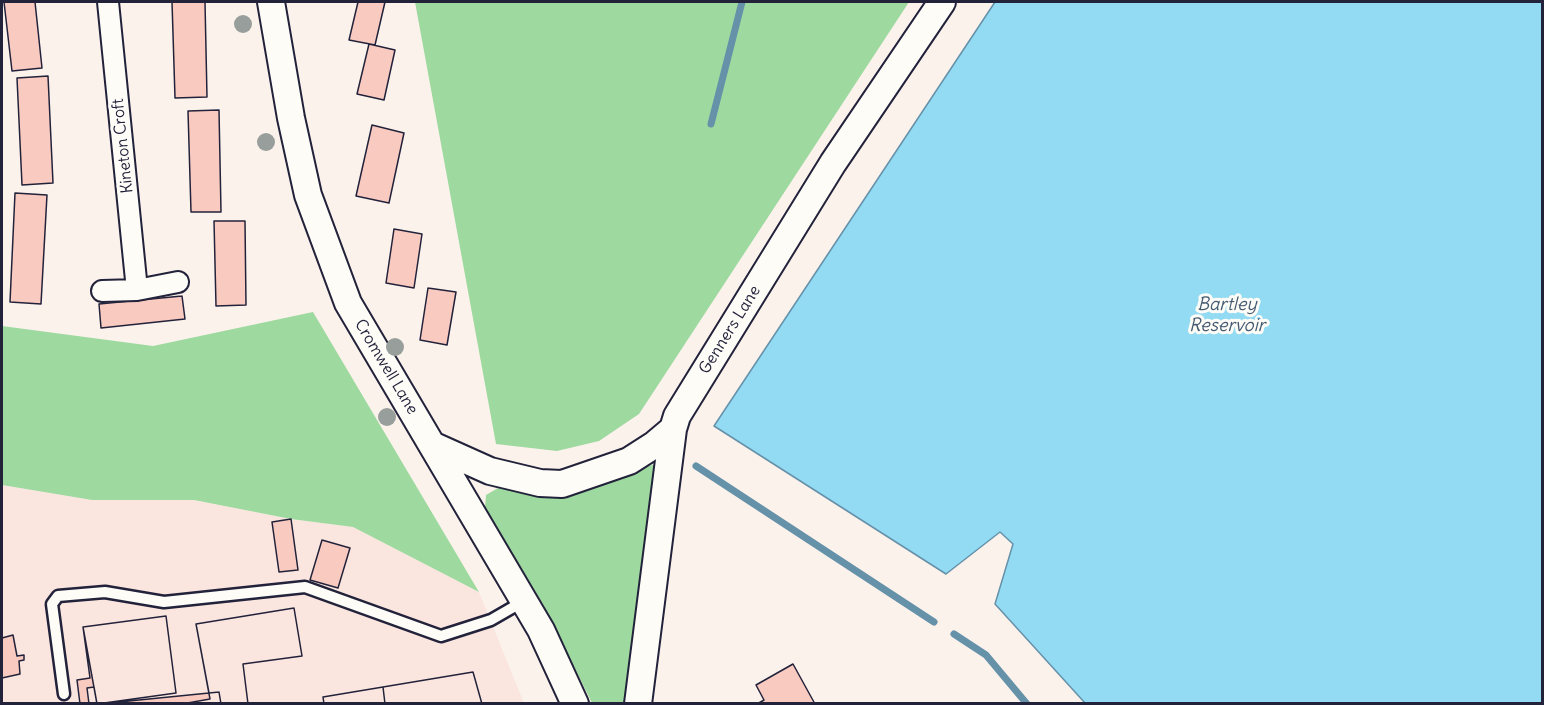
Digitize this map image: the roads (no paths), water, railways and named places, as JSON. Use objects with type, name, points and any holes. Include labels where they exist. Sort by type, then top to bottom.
[{"type":"street","name":"Kineton Croft","points":[[108,2],[137,290]]},
{"type":"street","name":"Cromwell Lane","points":[[271,2],[291,118],[308,195],[348,303],[525,601],[575,704]]},
{"type":"street","name":"Genners Lane","points":[[638,704],[672,429],[683,405],[833,163],[942,2]]},
{"type":"street","points":[[102,291],[137,290],[178,282]]},
{"type":"street","points":[[432,445],[490,471],[540,483],[562,484],[629,461],[654,445],[672,429]]},
{"type":"lane","points":[[64,694],[52,604],[58,596],[105,592],[164,602],[305,587],[441,636],[491,620],[525,601]]},
{"type":"water","name":"Bartley Reservoir","points":[[995,2],[1542,2],[1542,703],[1085,703],[995,604],[1013,544],[1000,532],[946,574],[714,426]]},
{"type":"waterway","points":[[711,124],[742,2]]},
{"type":"waterway","points":[[696,466],[934,622]]},
{"type":"waterway","points":[[954,634],[986,655],[1027,704]]}]
